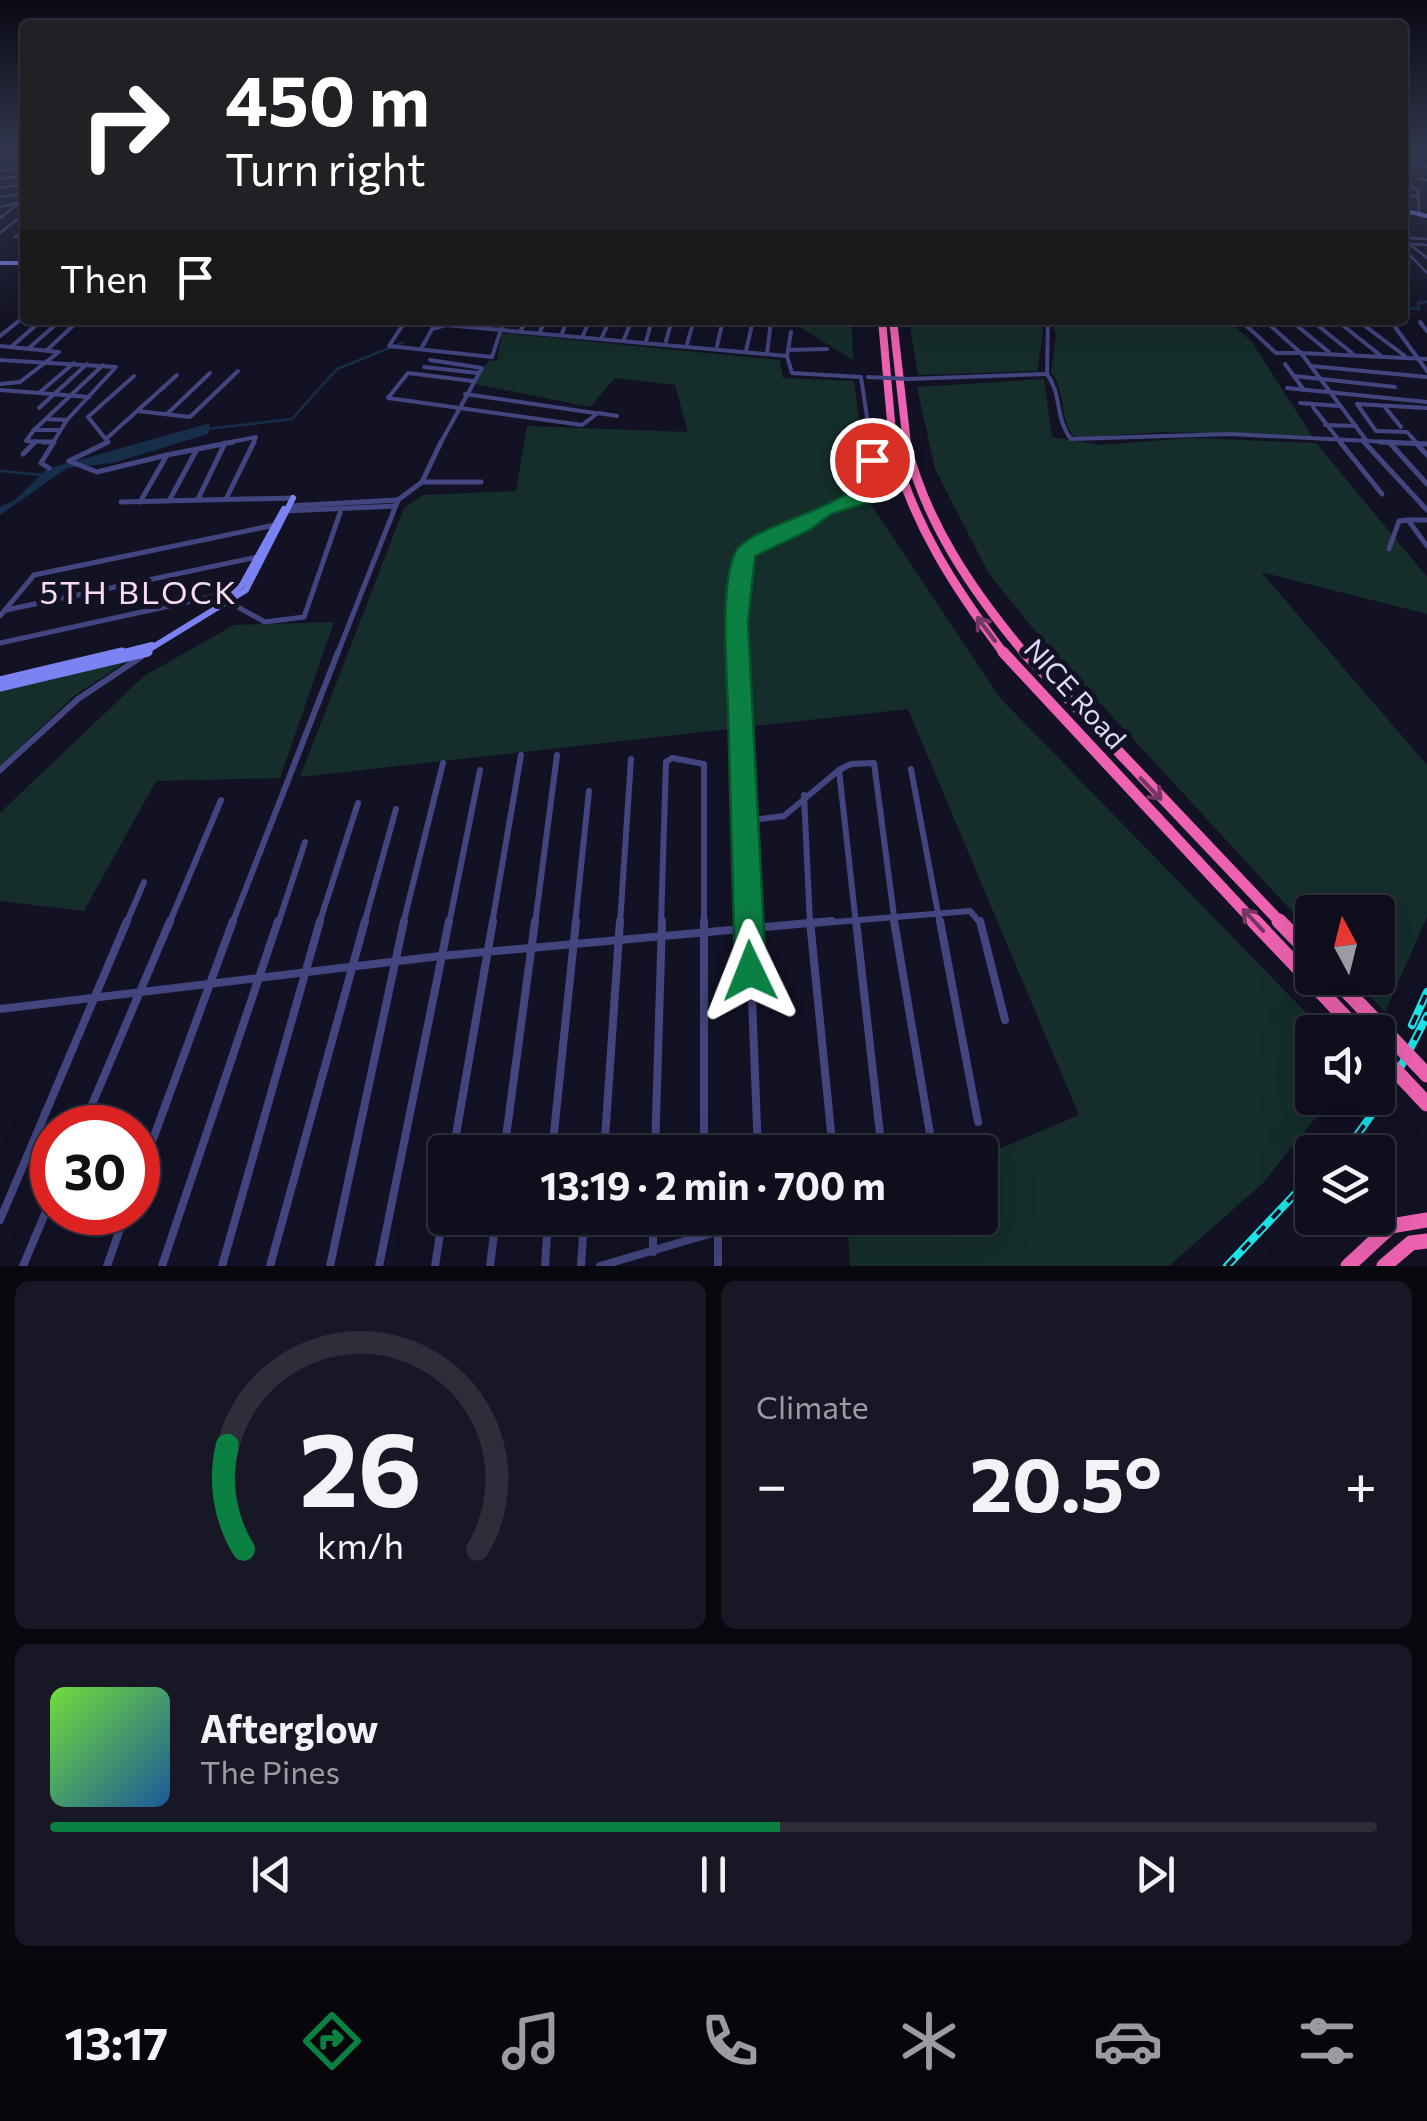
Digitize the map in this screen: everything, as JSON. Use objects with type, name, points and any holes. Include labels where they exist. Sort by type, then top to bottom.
[{"type":"highway","name":"NICE Road","points":[[882,325],[886,409],[898,467],[940,559],[1006,655],[1343,1015]]},
{"type":"highway","name":"NICE Road","points":[[894,325],[900,409],[911,461],[935,520],[969,579],[1045,678],[1295,937]]},
{"type":"highway","points":[[1350,995],[1427,1074]]},
{"type":"highway","points":[[1395,1070],[1427,1104]]},
{"type":"highway","points":[[1348,1266],[1390,1226],[1427,1220]]},
{"type":"highway","points":[[1384,1266],[1410,1243],[1427,1241]]},
{"type":"street","points":[[0,233],[20,217]]},
{"type":"street","points":[[14,237],[20,232]]},
{"type":"street","points":[[1410,241],[1427,242]]},
{"type":"street","points":[[1410,241],[1427,258]]},
{"type":"street","points":[[1408,253],[1427,273]]},
{"type":"street","points":[[0,336],[20,320]]},
{"type":"street","points":[[1420,322],[1427,331]]},
{"type":"street","points":[[11,347],[36,325]]},
{"type":"street","points":[[28,348],[55,325]]},
{"type":"street","points":[[47,350],[74,325]]},
{"type":"street","points":[[403,325],[389,346],[492,357],[501,325]]},
{"type":"street","points":[[421,349],[432,329],[440,325],[666,342],[767,354],[827,348]]},
{"type":"street","points":[[521,330],[524,325]]},
{"type":"street","points":[[540,332],[544,325]]},
{"type":"street","points":[[562,333],[566,325]]},
{"type":"street","points":[[583,335],[588,325]]},
{"type":"street","points":[[602,337],[608,325]]},
{"type":"street","points":[[624,339],[630,325]]},
{"type":"street","points":[[646,341],[651,325]]},
{"type":"street","points":[[666,342],[671,325]]},
{"type":"street","points":[[687,344],[693,325]]},
{"type":"street","points":[[717,348],[722,325]]},
{"type":"street","points":[[746,350],[752,325]]},
{"type":"street","points":[[767,354],[771,325]]},
{"type":"street","points":[[1048,325],[1047,374],[1055,382],[1058,422],[1071,439],[1192,434],[1427,444]]},
{"type":"street","points":[[1246,325],[1276,352],[1427,359]]},
{"type":"street","points":[[1270,325],[1300,352],[1364,440],[1427,510]]},
{"type":"street","points":[[1296,325],[1331,354]]},
{"type":"street","points":[[1317,325],[1354,355]]},
{"type":"street","points":[[1342,325],[1382,356]]},
{"type":"street","points":[[1365,325],[1408,358]]},
{"type":"street","points":[[1394,325],[1427,374]]},
{"type":"street","points":[[791,332],[789,372],[795,374],[908,379],[1047,374]]},
{"type":"street","points":[[0,346],[58,352],[48,364],[20,382],[0,387]]},
{"type":"street","points":[[160,1118],[208,984],[397,503],[422,482],[456,409],[482,368],[430,360]]},
{"type":"street","points":[[2,362],[116,367],[60,430],[41,463],[49,468]]},
{"type":"street","points":[[39,393],[74,363]]},
{"type":"street","points":[[39,408],[87,364]]},
{"type":"street","points":[[443,372],[451,364]]},
{"type":"street","points":[[1285,364],[1304,390]]},
{"type":"street","points":[[53,442],[25,440],[103,365]]},
{"type":"street","points":[[1310,366],[1427,374]]},
{"type":"street","points":[[424,367],[478,374]]},
{"type":"street","points":[[138,411],[190,417],[238,371]]},
{"type":"street","points":[[167,414],[210,373]]},
{"type":"street","points":[[473,381],[408,373],[388,398],[585,426],[598,413]]},
{"type":"street","points":[[178,375],[108,442],[69,461],[97,472],[256,437],[226,500]]},
{"type":"street","points":[[106,440],[88,417],[134,376]]},
{"type":"street","points":[[757,1135],[737,622],[745,554],[754,545],[802,526],[824,509],[857,500],[876,474],[860,376]]},
{"type":"street","points":[[1294,376],[1395,387]]},
{"type":"street","points":[[0,387],[89,397]]},
{"type":"street","points":[[1287,388],[1427,407]]},
{"type":"street","points":[[464,394],[617,416]]},
{"type":"street","points":[[494,414],[504,400]]},
{"type":"street","points":[[1300,403],[1340,406]]},
{"type":"street","points":[[1427,407],[1357,404],[1376,431],[1407,432],[1427,455]]},
{"type":"street","points":[[1313,406],[1334,439],[1382,494]]},
{"type":"street","points":[[1384,406],[1402,427]]},
{"type":"street","points":[[46,419],[67,420]]},
{"type":"street","points":[[1325,425],[1356,426]]},
{"type":"street","points":[[34,430],[60,430]]},
{"type":"street","points":[[23,454],[35,442]]},
{"type":"street","points":[[1389,442],[1427,484]]},
{"type":"street","points":[[197,500],[226,443]]},
{"type":"street","points":[[169,501],[196,449]]},
{"type":"street","points":[[140,502],[167,455]]},
{"type":"street","points":[[872,460],[898,467]]},
{"type":"street","points":[[422,482],[482,482]]},
{"type":"street","points":[[120,502],[226,500],[288,506],[397,503]]},
{"type":"street","points":[[0,770],[78,699],[234,592],[288,506]]},
{"type":"street","points":[[0,684],[148,650],[246,590],[288,506]]},
{"type":"street","points":[[228,601],[265,622],[304,618],[340,513]]},
{"type":"street","points":[[1408,520],[1427,546]]},
{"type":"street","points":[[1389,549],[1399,521],[1427,520]]},
{"type":"street","points":[[2,613],[23,583],[34,576],[275,525]]},
{"type":"street","points":[[2,613],[257,556]]},
{"type":"street","points":[[0,643],[246,590]]},
{"type":"street","points":[[456,1135],[484,952],[522,754]]},
{"type":"street","points":[[506,1135],[528,948],[557,754]]},
{"type":"street","points":[[655,1135],[666,762],[672,758],[699,760],[704,764],[704,1135]]},
{"type":"street","points":[[605,1135],[631,759]]},
{"type":"street","points":[[330,1266],[394,962],[444,763]]},
{"type":"street","points":[[746,822],[784,816],[804,795],[839,770],[851,764],[874,764],[893,914],[931,1135]]},
{"type":"street","points":[[911,769],[978,1122]]},
{"type":"street","points":[[379,1266],[480,770]]},
{"type":"street","points":[[839,770],[852,919],[880,1135]]},
{"type":"street","points":[[554,1135],[589,790]]},
{"type":"street","points":[[804,795],[810,924],[832,1135]]},
{"type":"street","points":[[92,1105],[221,800]]},
{"type":"street","points":[[222,1266],[303,973],[358,803]]},
{"type":"street","points":[[270,1266],[396,810]]},
{"type":"street","points":[[162,1266],[305,842]]},
{"type":"street","points":[[0,1220],[144,882]]},
{"type":"street","points":[[0,1010],[440,956],[702,936],[936,911],[970,912],[979,918],[1005,1020]]},
{"type":"street","points":[[23,1266],[36,1235]]},
{"type":"street","points":[[107,1266],[118,1235]]},
{"type":"street","points":[[435,1266],[440,1235]]},
{"type":"street","points":[[490,1266],[494,1235]]},
{"type":"street","points":[[545,1266],[547,1235]]},
{"type":"street","points":[[581,1266],[585,1235]]},
{"type":"street","points":[[653,1252],[654,1235]]},
{"type":"street","points":[[600,1266],[705,1235]]},
{"type":"street","points":[[718,1235],[718,1266]]},
{"type":"green space","points":[[796,325],[852,325],[853,360]]},
{"type":"green space","points":[[910,325],[1041,325],[1037,371],[918,375]]},
{"type":"green space","points":[[1053,325],[1233,325],[1252,342],[1312,436],[1164,432],[1075,438],[1051,372],[1056,335]]},
{"type":"green space","points":[[502,333],[780,360],[783,378],[854,381],[870,503],[1000,698],[1308,1015],[1295,1015],[1295,1115],[1318,1115],[1302,1135],[1295,1135],[1295,1143],[1263,1183],[1169,1266],[850,1266],[848,1235],[998,1235],[998,1149],[1079,1115],[908,709],[300,777],[404,508],[423,495],[516,491],[527,426],[688,432],[675,385],[615,378],[590,407],[470,383],[490,360],[497,361]]},
{"type":"green space","points":[[1044,379],[1052,437],[1100,445],[1191,438],[1316,443],[1427,577],[1427,614],[1261,572],[1427,765],[1427,917],[1395,989],[1395,895],[1295,895],[1295,915],[1050,649],[989,574],[935,469],[917,387]]},
{"type":"green space","points":[[334,622],[280,778],[156,781],[84,911],[0,901],[0,813],[144,676],[234,625]]},
{"type":"green space","points":[[127,661],[75,695],[0,766],[0,690]]},
{"type":"green space","points":[[1370,995],[1393,995],[1385,1012]]},
{"type":"water","points":[[210,423],[208,434],[113,463],[67,468],[0,515],[0,507],[15,500],[47,469]]},
{"type":"waterway","points":[[1408,308],[1419,309],[1418,303],[1427,302]]},
{"type":"waterway","points":[[206,429],[292,419],[337,369],[402,343]]},
{"type":"waterway","points":[[0,471],[43,475]]},
{"type":"railway","points":[[1412,1025],[1427,992]]},
{"type":"railway","points":[[1357,1135],[1387,1093],[1427,1016]]},
{"type":"railway","points":[[1227,1266],[1295,1194]]},
{"type":"district","name":"5TH BLOCK","points":[[139,593]]},
{"type":"route","points":[[750,971],[744,719],[737,622],[744,580],[742,565],[745,554],[754,545],[802,526],[824,509],[857,500],[876,474],[872,460]]}]
